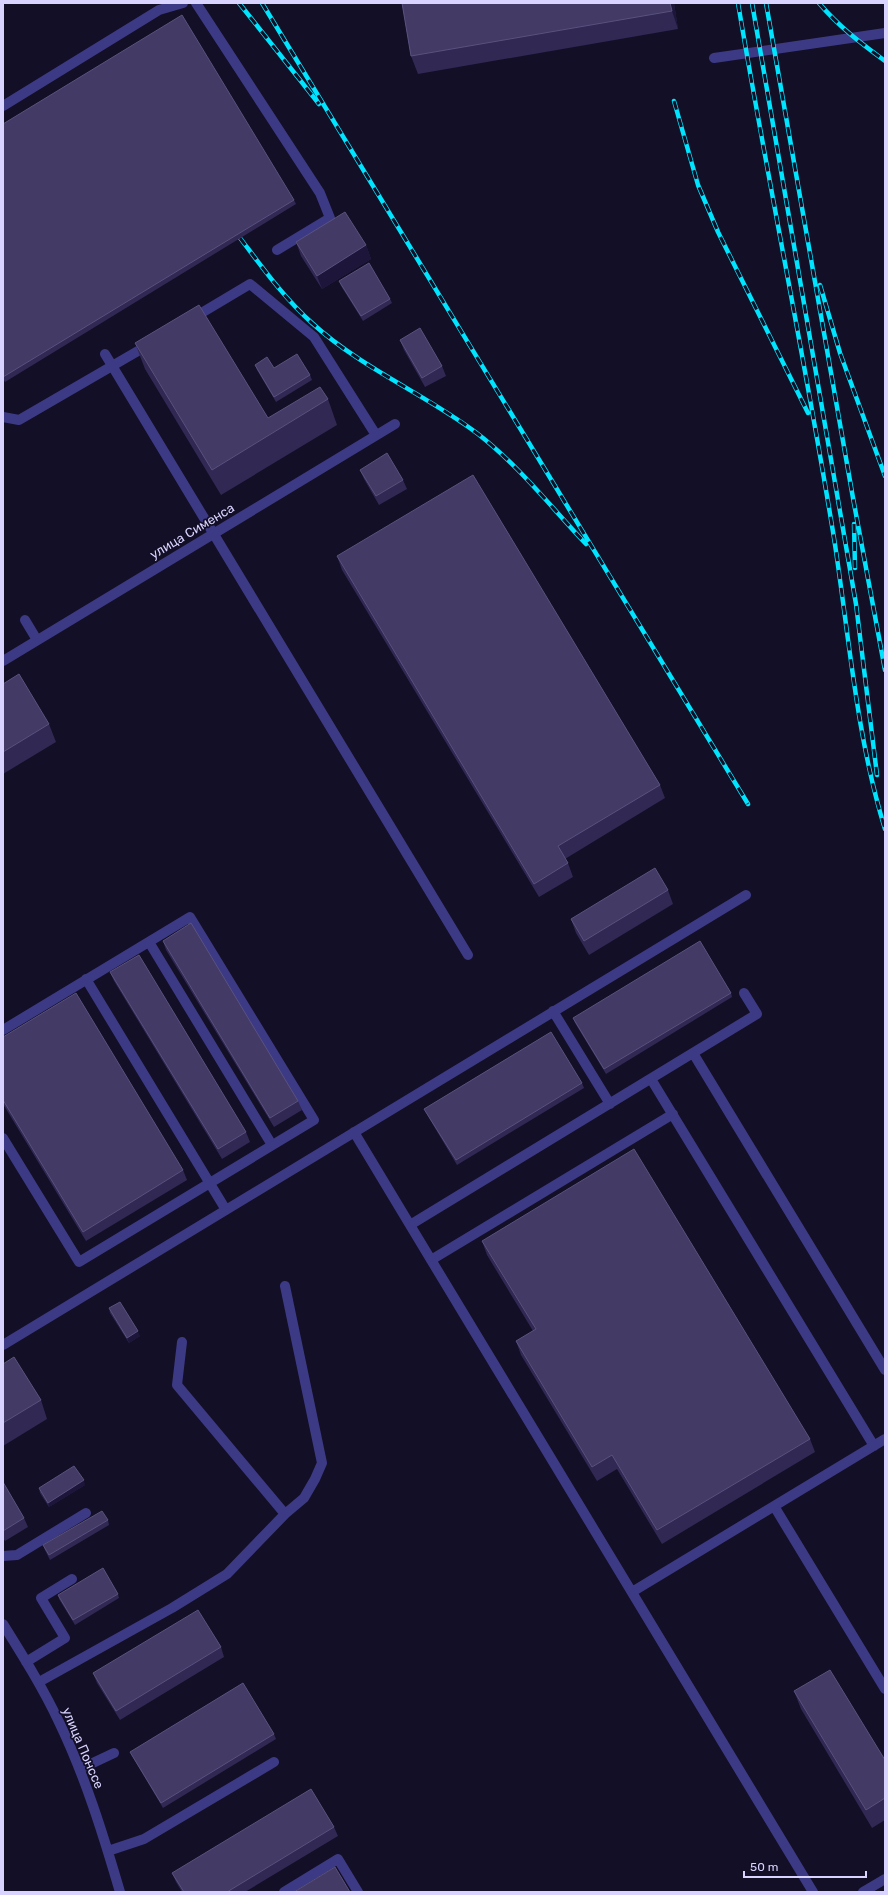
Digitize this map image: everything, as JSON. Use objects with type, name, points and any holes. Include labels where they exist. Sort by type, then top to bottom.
[{"type":"street","points":[[3,106],[159,10],[182,3]]},
{"type":"street","points":[[196,3],[320,193],[330,218],[277,250]]},
{"type":"street","points":[[714,58],[885,32]]},
{"type":"street","points":[[184,323],[250,284],[314,338],[376,435]]},
{"type":"street","points":[[3,417],[19,420],[158,339]]},
{"type":"street","points":[[105,354],[212,534],[468,955]]},
{"type":"street","name":"улица Сименса","points":[[3,661],[395,424]]},
{"type":"street","points":[[25,620],[37,640]]},
{"type":"street","points":[[3,1346],[746,894]]},
{"type":"street","points":[[3,1030],[190,917],[314,1120],[79,1262],[3,1138]]},
{"type":"street","points":[[149,942],[272,1145]]},
{"type":"street","points":[[86,979],[226,1210]]},
{"type":"street","points":[[410,1225],[757,1014],[744,993]]},
{"type":"street","points":[[553,1011],[610,1104]]},
{"type":"street","points":[[693,1053],[885,1370]]},
{"type":"street","points":[[651,1079],[874,1446]]},
{"type":"street","points":[[431,1260],[673,1114]]},
{"type":"street","points":[[354,1132],[813,1892]]},
{"type":"street","points":[[39,1682],[172,1608],[227,1574],[285,1514],[304,1498],[316,1479],[322,1463],[285,1286]]},
{"type":"street","points":[[182,1342],[176,1385],[285,1514]]},
{"type":"street","points":[[632,1592],[885,1439]]},
{"type":"street","points":[[774,1506],[885,1689]]},
{"type":"street","points":[[3,1556],[17,1555],[86,1513]]},
{"type":"street","points":[[26,1662],[65,1638],[41,1598],[72,1579]]},
{"type":"street","name":"улица Понссе","points":[[3,1624],[39,1682],[80,1769],[120,1892]]},
{"type":"street","points":[[80,1769],[114,1753]]},
{"type":"street","points":[[108,1852],[144,1839],[274,1762]]},
{"type":"street","points":[[284,1892],[338,1859],[358,1892]]},
{"type":"street","points":[[863,1892],[885,1879]]},
{"type":"building","points":[[402,3],[670,3],[672,11],[411,56]]},
{"type":"building","points":[[182,15],[294,200],[3,377],[3,124]]},
{"type":"building","points":[[345,212],[366,245],[317,276],[296,242]]},
{"type":"building","points":[[369,263],[390,299],[361,316],[339,281]]},
{"type":"building","points":[[199,305],[268,418],[320,387],[328,399],[212,470],[135,343]]},
{"type":"building","points":[[420,328],[442,366],[422,378],[400,340]]},
{"type":"building","points":[[297,354],[310,375],[274,397],[255,365],[267,357],[274,368]]},
{"type":"building","points":[[387,453],[403,480],[376,496],[360,470]]},
{"type":"building","points":[[473,475],[660,785],[558,846],[568,863],[534,884],[337,556]]},
{"type":"building","points":[[19,674],[49,724],[3,752],[3,684]]},
{"type":"building","points":[[655,868],[668,890],[584,941],[571,919]]},
{"type":"building","points":[[191,923],[298,1101],[270,1118],[163,941]]},
{"type":"building","points":[[700,941],[731,993],[604,1069],[573,1018]]},
{"type":"building","points":[[139,955],[246,1132],[218,1149],[110,972]]},
{"type":"building","points":[[76,993],[183,1170],[83,1232],[3,1100],[3,1037]]},
{"type":"building","points":[[551,1032],[582,1083],[456,1160],[424,1109]]},
{"type":"building","points":[[634,1149],[810,1439],[657,1530],[612,1455],[592,1467],[516,1341],[536,1329],[482,1241]]},
{"type":"building","points":[[120,1302],[138,1331],[127,1338],[109,1308]]},
{"type":"building","points":[[14,1357],[41,1400],[3,1423],[3,1364]]},
{"type":"building","points":[[74,1466],[84,1480],[48,1503],[39,1488]]},
{"type":"building","points":[[3,1482],[24,1518],[3,1531]]},
{"type":"building","points":[[102,1511],[108,1520],[49,1555],[43,1545]]},
{"type":"building","points":[[103,1568],[118,1594],[73,1620],[58,1595]]},
{"type":"building","points":[[198,1610],[221,1647],[116,1711],[93,1673]]},
{"type":"building","points":[[830,1670],[885,1760],[885,1798],[866,1810],[794,1691]]},
{"type":"building","points":[[243,1683],[274,1734],[161,1803],[130,1752]]},
{"type":"building","points":[[311,1789],[334,1827],[227,1892],[184,1892],[172,1873]]},
{"type":"building","points":[[335,1867],[350,1892],[294,1892]]},
{"type":"railway","points":[[239,3],[319,104]]},
{"type":"railway","points":[[262,3],[748,804]]},
{"type":"railway","points":[[738,3],[823,471],[860,721],[875,793],[885,829]]},
{"type":"railway","points":[[752,3],[856,604],[877,775]]},
{"type":"railway","points":[[766,3],[853,498],[885,670]]},
{"type":"railway","points":[[819,3],[842,27],[885,61]]},
{"type":"railway","points":[[674,101],[698,185],[718,232],[808,413]]},
{"type":"railway","points":[[240,238],[283,293],[312,323],[351,354],[437,406],[493,446],[521,473],[586,544]]},
{"type":"railway","points":[[820,285],[840,353],[885,476]]},
{"type":"railway","points":[[854,524],[855,568]]}]
